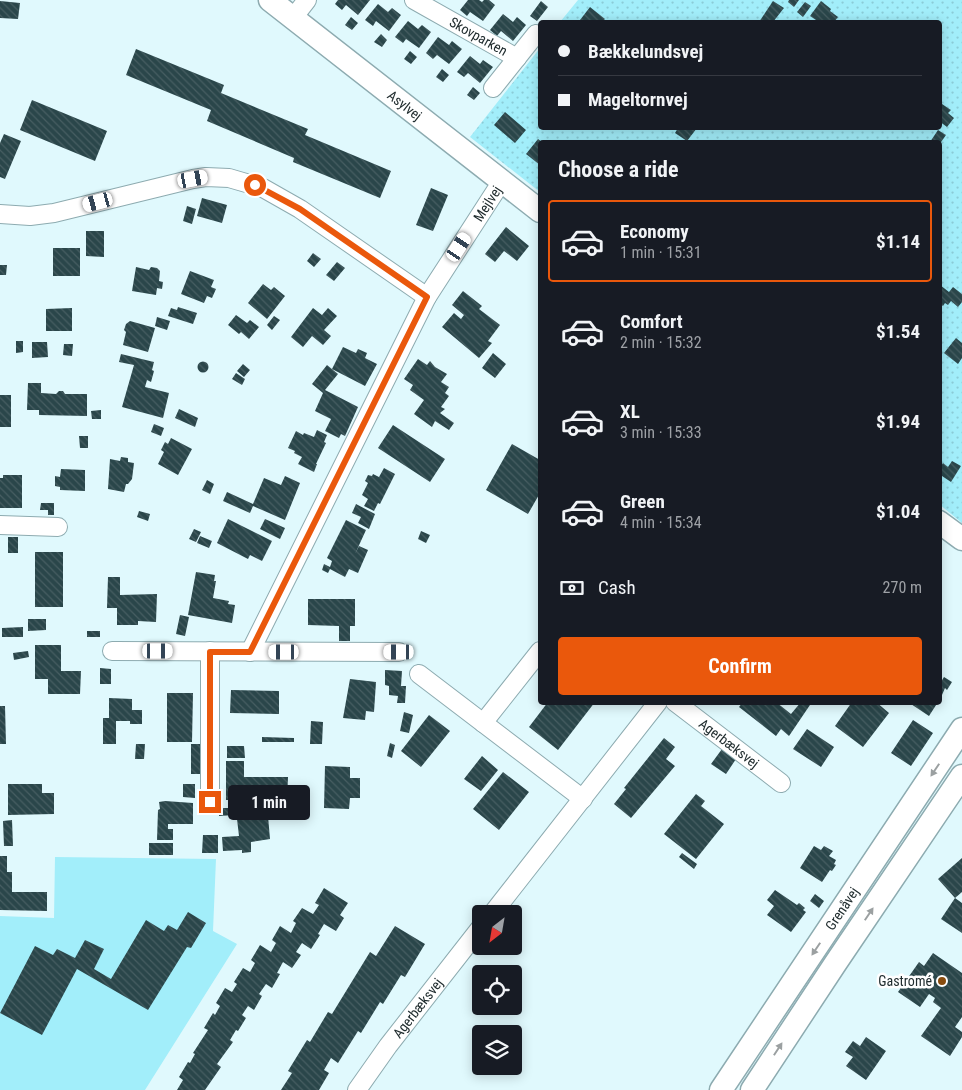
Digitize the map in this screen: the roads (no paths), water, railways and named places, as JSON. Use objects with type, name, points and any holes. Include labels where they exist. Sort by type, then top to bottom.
[{"type":"street","name":"Asylvej","points":[[270,0],[538,209]]},
{"type":"street","points":[[292,18],[307,0]]},
{"type":"street","name":"Skovparken","points":[[414,0],[517,58]]},
{"type":"street","name":"Skovparken","points":[[494,88],[536,34]]},
{"type":"street","points":[[0,214],[30,216],[54,213],[193,179],[206,177],[229,178],[263,188],[300,209],[427,297]]},
{"type":"street","name":"Mejlvej","points":[[250,652],[427,297],[502,181]]},
{"type":"street","points":[[942,524],[962,539]]},
{"type":"street","points":[[0,525],[58,527]]},
{"type":"street","points":[[112,651],[399,652]]},
{"type":"street","points":[[210,652],[210,802]]},
{"type":"street","points":[[483,723],[538,654]]},
{"type":"street","points":[[418,674],[582,799]]},
{"type":"street","points":[[499,905],[656,705]]},
{"type":"street","name":"Agerbæksvej","points":[[678,705],[781,783]]},
{"type":"street","name":"Grenåvej","points":[[722,1090],[962,729]]},
{"type":"street","name":"Grenåvej","points":[[752,1090],[829,972],[962,776]]},
{"type":"street","name":"Agerbæksvej","points":[[357,1090],[388,1046],[472,939]]},
{"type":"place","name":"Gastromé","points":[[942,981]]}]
